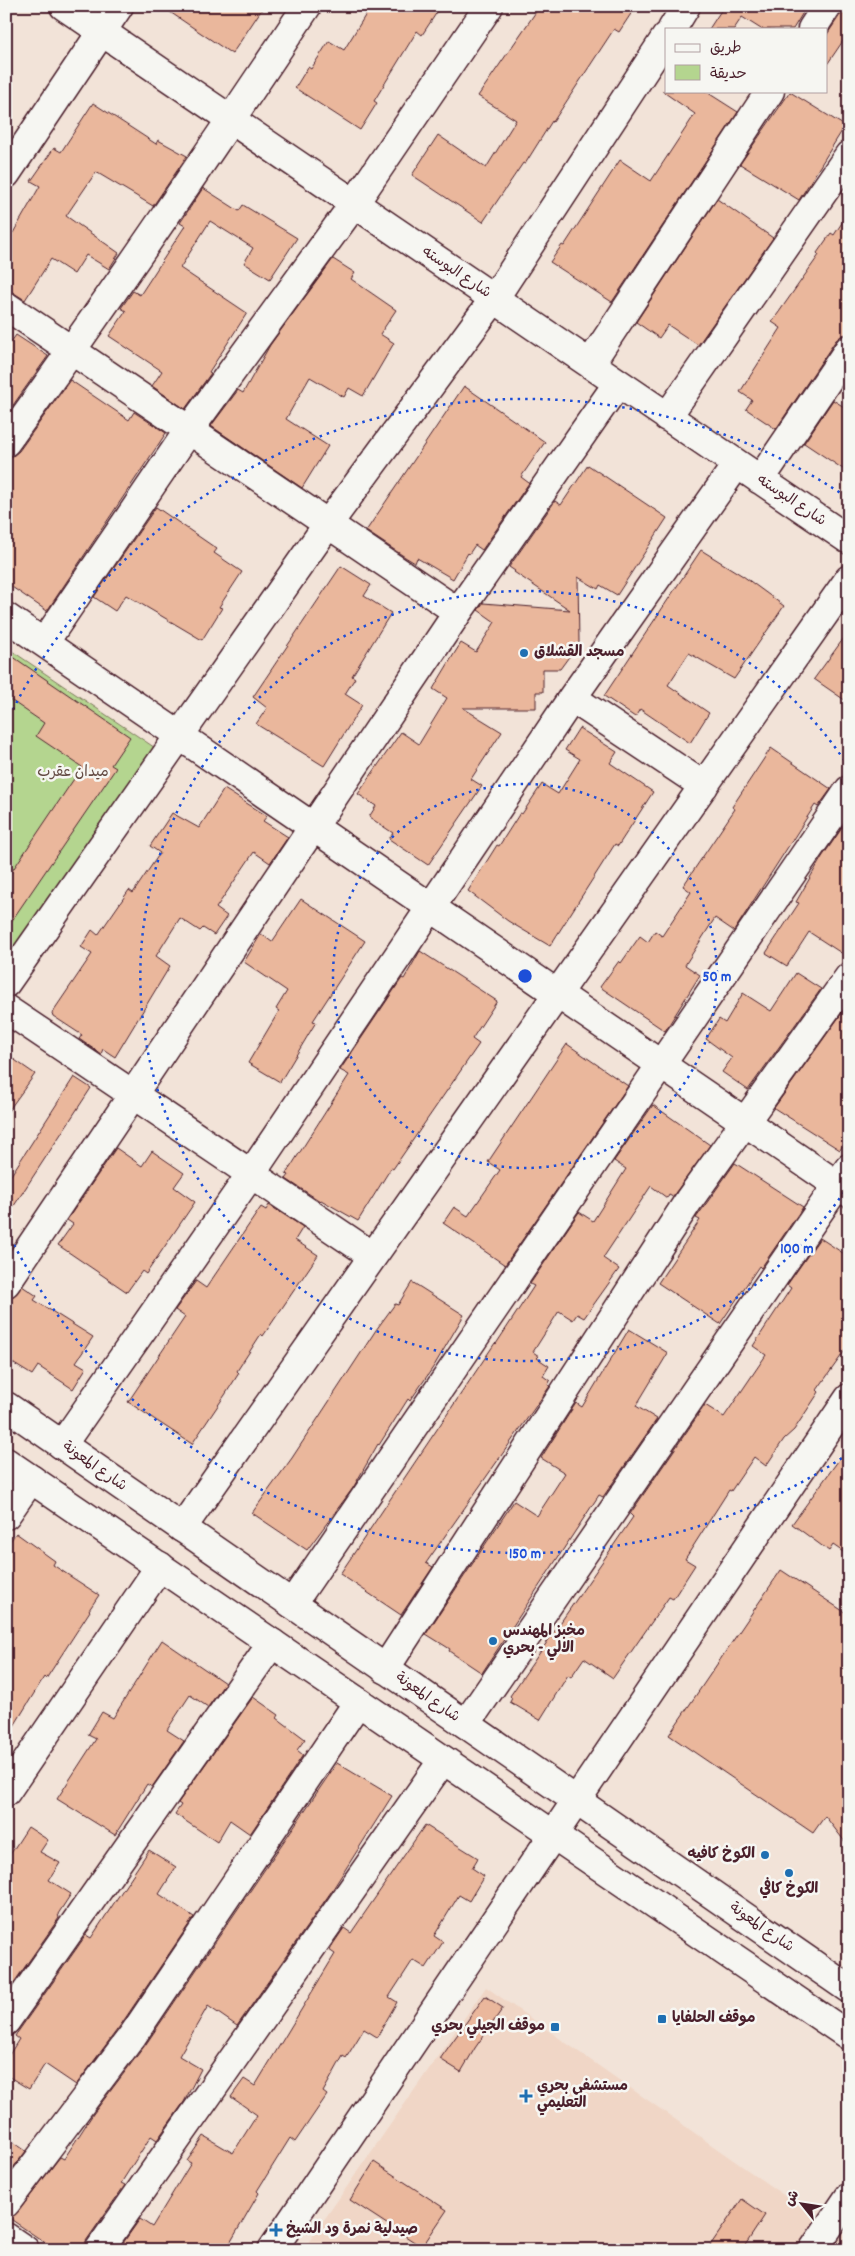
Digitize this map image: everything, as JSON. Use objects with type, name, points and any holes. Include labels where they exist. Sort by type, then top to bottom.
[{"type":"main road","name":"شارع البوسته","points":[[64,6],[849,540]]},
{"type":"main road","points":[[6,174],[119,6]]},
{"type":"main road","points":[[6,442],[72,352],[231,120],[306,6]]},
{"type":"main road","points":[[44,643],[189,430],[354,204],[489,6]]},
{"type":"main road","points":[[673,28],[686,6]]},
{"type":"main road","points":[[813,28],[827,6]]},
{"type":"main road","points":[[6,983],[328,524],[494,299],[665,39]]},
{"type":"main road","points":[[590,364],[769,92]]},
{"type":"main road","points":[[667,417],[849,155]]},
{"type":"main road","points":[[6,306],[458,612]]},
{"type":"main road","points":[[760,480],[849,349]]},
{"type":"main road","points":[[6,1283],[458,612],[618,383]]},
{"type":"main road","points":[[62,1445],[251,1174],[572,698],[737,464]]},
{"type":"main road","points":[[182,1528],[849,579]]},
{"type":"main road","points":[[6,617],[745,1122],[845,1182],[466,1724]]},
{"type":"main road","points":[[572,698],[704,786]]},
{"type":"main road","points":[[292,1604],[849,790]]},
{"type":"main road","points":[[385,1669],[690,1200],[849,976]]},
{"type":"main road","points":[[6,1008],[372,1256]]},
{"type":"main road","points":[[272,2250],[849,1398]]},
{"type":"main road","name":"شارع المعونة","points":[[6,1406],[849,1989]]},
{"type":"main road","points":[[6,1462],[849,2036]]},
{"type":"main road","points":[[6,1515],[31,1479]]},
{"type":"main road","points":[[6,1792],[160,1566]]},
{"type":"main road","points":[[6,2021],[272,1643]]},
{"type":"main road","points":[[6,2203],[133,2035],[358,1702]]},
{"type":"main road","points":[[99,2250],[443,1760]]},
{"type":"main road","points":[[813,2250],[849,2197]]},
{"type":"main road","points":[[6,2237],[25,2250]]},
{"type":"shaded area","name":"مستشفى بحري التعليمي","points":[[486,1987],[799,2206],[849,2237],[849,2250],[303,2250]]},
{"type":"green space","name":"ميدان عقرب","points":[[6,647],[167,756],[6,989]]},
{"type":"building","points":[[161,6],[264,6],[232,54]]},
{"type":"building","points":[[371,6],[441,6],[422,35],[417,31],[374,101],[377,103],[360,130],[295,88],[308,67],[311,69],[329,41],[344,50]]},
{"type":"building","points":[[540,6],[636,6],[619,32],[614,29],[525,164],[523,163],[483,222],[412,175],[438,135],[486,168],[516,120],[478,96]]},
{"type":"building","points":[[724,6],[807,6],[794,28],[759,28],[742,17],[735,28],[710,28]]},
{"type":"building","points":[[843,6],[849,6],[849,32],[828,63],[828,33],[840,15]]},
{"type":"building","points":[[662,91],[707,92],[738,112],[612,302],[550,262],[562,245],[564,246],[620,160],[651,181],[695,114]]},
{"type":"building","points":[[790,92],[845,126],[799,200],[740,164]]},
{"type":"building","points":[[93,103],[156,144],[158,140],[187,156],[153,206],[96,172],[66,216],[119,253],[109,269],[86,255],[74,274],[51,259],[25,300],[6,288],[6,229],[13,233],[40,186],[31,181],[54,148],[61,152]]},
{"type":"building","points":[[203,188],[239,211],[243,205],[297,238],[270,279],[244,263],[253,248],[210,221],[180,268],[247,313],[209,372],[211,373],[185,409],[152,386],[162,371],[109,336],[126,311],[121,308],[133,291],[140,295],[185,226],[180,223]]},
{"type":"building","points":[[717,199],[773,238],[698,345],[668,325],[659,338],[636,322]]},
{"type":"building","points":[[849,212],[849,332],[836,340],[776,429],[746,409],[752,400],[740,392],[781,328],[772,322],[819,255],[817,253],[831,233],[834,235]]},
{"type":"building","points":[[333,259],[355,273],[351,279],[396,310],[380,334],[394,343],[363,396],[349,388],[344,397],[310,377],[286,419],[328,446],[302,488],[211,426],[238,390],[243,393],[270,345]]},
{"type":"building","points":[[16,335],[48,356],[6,415],[6,349]]},
{"type":"building","points":[[70,380],[129,420],[134,412],[166,433],[47,611],[6,583],[6,457],[13,456],[19,451]]},
{"type":"building","points":[[464,386],[545,442],[521,477],[529,483],[482,550],[475,545],[468,553],[453,579],[417,558],[415,563],[366,531]]},
{"type":"building","points":[[833,400],[849,410],[849,473],[804,443]]},
{"type":"building","points":[[588,465],[667,518],[617,595],[600,585],[598,589],[578,577],[579,643],[560,669],[543,669],[543,692],[536,692],[536,708],[463,708],[502,732],[471,779],[482,786],[428,865],[389,839],[393,833],[369,817],[376,806],[358,794],[401,732],[419,744],[447,698],[433,689],[454,654],[461,643],[476,652],[495,622],[478,610],[483,603],[570,610],[509,567],[555,501],[561,505]]},
{"type":"building","points":[[156,507],[217,549],[214,553],[242,572],[219,607],[222,608],[202,640],[126,595],[115,611],[94,597]]},
{"type":"building","points":[[701,550],[743,576],[784,606],[734,679],[689,653],[668,685],[709,713],[690,743],[640,709],[635,717],[604,696]]},
{"type":"building","points":[[341,566],[371,585],[364,596],[391,613],[352,676],[355,678],[345,694],[362,705],[324,766],[256,724],[267,708],[253,697]]},
{"type":"building","points":[[849,631],[849,703],[814,679]]},
{"type":"building","points":[[6,652],[130,737],[111,765],[116,768],[6,929],[6,880],[82,767],[36,736],[44,723],[6,697]]},
{"type":"building","points":[[579,728],[617,752],[610,763],[653,792],[618,846],[615,844],[550,946],[508,921],[468,891],[497,845],[499,846],[520,813],[522,814],[542,784],[558,794],[580,759],[565,750]]},
{"type":"building","points":[[771,748],[831,789],[818,807],[815,805],[734,931],[715,918],[685,965],[700,975],[665,1031],[600,987],[619,961],[621,963],[640,936],[648,942],[655,931],[662,936],[691,892],[683,886],[735,809],[732,807]]},
{"type":"building","points":[[224,789],[267,816],[263,821],[288,837],[270,863],[254,852],[216,908],[227,916],[214,935],[203,928],[200,931],[180,918],[156,956],[170,966],[115,1057],[103,1049],[101,1054],[79,1039],[82,1035],[53,1016],[52,1013],[92,954],[81,947],[92,930],[98,935],[129,890],[133,893],[160,853],[150,846],[172,813],[199,828]]},
{"type":"building","points":[[849,818],[849,958],[809,932],[787,966],[766,953],[799,903],[796,902],[822,857]]},
{"type":"building","points":[[301,899],[365,941],[313,1021],[316,1022],[280,1082],[248,1063],[279,1011],[276,1009],[287,991],[244,962],[261,934],[272,942]]},
{"type":"building","points":[[420,951],[497,1001],[472,1039],[479,1044],[393,1169],[391,1168],[358,1221],[320,1201],[286,1179],[289,1175],[286,1174],[349,1075],[340,1070],[402,978],[404,979]]},
{"type":"building","points":[[796,973],[821,989],[748,1090],[722,1072],[732,1058],[706,1039],[719,1019],[725,1023],[743,993],[771,1011]]},
{"type":"building","points":[[847,1006],[849,1008],[849,1136],[840,1150],[774,1108]]},
{"type":"building","points":[[567,1044],[628,1086],[505,1265],[443,1223],[454,1207],[468,1216],[500,1170],[488,1162]]},
{"type":"building","points":[[6,1054],[35,1074],[6,1114]]},
{"type":"building","points":[[74,1077],[91,1088],[6,1218],[6,1183]]},
{"type":"building","points":[[653,1105],[710,1145],[673,1196],[669,1194],[667,1198],[651,1186],[603,1258],[619,1269],[584,1318],[577,1314],[573,1320],[559,1311],[533,1352],[539,1356],[537,1358],[549,1366],[543,1376],[550,1381],[548,1385],[550,1386],[426,1563],[433,1567],[401,1615],[340,1574],[496,1344],[534,1286],[530,1284],[579,1212],[593,1221],[626,1169],[614,1161]]},
{"type":"building","points":[[116,1148],[142,1166],[152,1151],[184,1173],[174,1187],[195,1202],[146,1274],[142,1271],[127,1292],[58,1245],[73,1224],[67,1220]]},
{"type":"building","points":[[735,1163],[803,1207],[761,1268],[759,1266],[720,1324],[658,1283],[700,1220],[696,1218]]},
{"type":"building","points":[[269,1205],[303,1227],[295,1240],[318,1255],[263,1336],[261,1334],[237,1371],[239,1373],[192,1444],[128,1402],[185,1317],[175,1310],[196,1281],[206,1288],[261,1207],[266,1210]]},
{"type":"building","points":[[820,1238],[849,1257],[849,1345],[817,1390],[819,1392],[794,1430],[784,1439],[766,1466],[754,1457],[731,1491],[729,1490],[685,1559],[695,1565],[673,1599],[669,1597],[613,1678],[584,1658],[571,1677],[568,1675],[540,1720],[510,1702],[512,1698],[510,1696],[633,1517],[630,1514],[705,1405],[724,1417],[766,1355],[753,1346],[791,1288],[787,1285]]},
{"type":"building","points":[[412,1282],[464,1315],[434,1366],[410,1401],[408,1399],[378,1444],[353,1488],[307,1550],[252,1513],[292,1458],[376,1330],[395,1304],[398,1305]]},
{"type":"building","points":[[22,1286],[37,1296],[34,1300],[93,1337],[76,1362],[86,1368],[73,1389],[38,1366],[32,1375],[6,1359],[6,1304]]},
{"type":"building","points":[[629,1329],[668,1353],[636,1406],[657,1419],[603,1497],[599,1495],[482,1673],[426,1634],[514,1501],[537,1516],[565,1473],[541,1458],[576,1403],[582,1407]]},
{"type":"building","points":[[849,1446],[849,1556],[833,1545],[829,1551],[792,1524]]},
{"type":"building","points":[[16,1533],[55,1561],[53,1565],[99,1595],[46,1679],[44,1677],[6,1739],[6,1547]]},
{"type":"building","points":[[781,1570],[849,1615],[849,1847],[825,1816],[813,1833],[669,1735]]},
{"type":"building","points":[[162,1640],[225,1683],[208,1707],[190,1695],[167,1730],[184,1741],[152,1787],[147,1784],[115,1835],[57,1799],[96,1739],[88,1735],[102,1712],[113,1718]]},
{"type":"building","points":[[253,1697],[279,1715],[277,1718],[305,1739],[297,1750],[303,1755],[250,1834],[230,1820],[217,1842],[175,1814],[181,1805],[178,1803]]},
{"type":"building","points":[[337,1763],[392,1796],[331,1892],[237,2026],[208,2006],[179,2056],[201,2069],[184,2102],[157,2140],[151,2136],[121,2183],[125,2185],[86,2241],[84,2250],[56,2250],[9,2218],[18,2212],[60,2157],[64,2159],[93,2114],[146,2044]]},
{"type":"building","points":[[425,1825],[478,1858],[472,1868],[484,1876],[469,1901],[459,1895],[434,1936],[443,1942],[426,1968],[413,1960],[389,1997],[397,2002],[377,2037],[364,2029],[346,2058],[343,2056],[323,2092],[327,2095],[295,2142],[290,2138],[257,2191],[259,2193],[226,2250],[118,2250],[140,2219],[152,2227],[191,2163],[187,2161],[204,2136],[233,2153],[257,2115],[231,2097],[244,2079],[255,2086],[335,1954],[329,1950],[344,1928],[351,1933]]},
{"type":"building","points":[[28,1827],[48,1840],[40,1852],[60,1863],[49,1880],[71,1894],[58,1914],[59,1918],[6,1994],[6,1861]]},
{"type":"building","points":[[149,1850],[176,1867],[159,1894],[194,1917],[120,2026],[76,2085],[45,2064],[29,2089],[6,2075],[6,2060],[19,2039],[15,2036],[86,1935],[91,1938]]},
{"type":"building","points":[[485,1996],[503,2008],[461,2072],[440,2059]]},
{"type":"building","points":[[6,2137],[26,2151],[6,2177]]},
{"type":"building","points":[[374,2162],[447,2210],[422,2247],[350,2200]]},
{"type":"building","points":[[742,2199],[765,2215],[742,2250],[707,2250]]},
{"type":"place","name":"مسجد القشلاق","points":[[524,653]]},
{"type":"place","name":"مخبز المهندس الالي - بحري","points":[[493,1641]]},
{"type":"place","name":"الكوخ كافيه","points":[[765,1855]]},
{"type":"place","name":"الكوخ كافي","points":[[789,1873]]},
{"type":"place","name":"موقف الحلفايا","points":[[662,2019]]},
{"type":"place","name":"موقف الجيلي بحري","points":[[555,2027]]},
{"type":"place","name":"مستشفى بحري التعليمي","points":[[526,2096]]},
{"type":"place","name":"صيدلية نمرة ود الشيخ","points":[[276,2230]]}]
